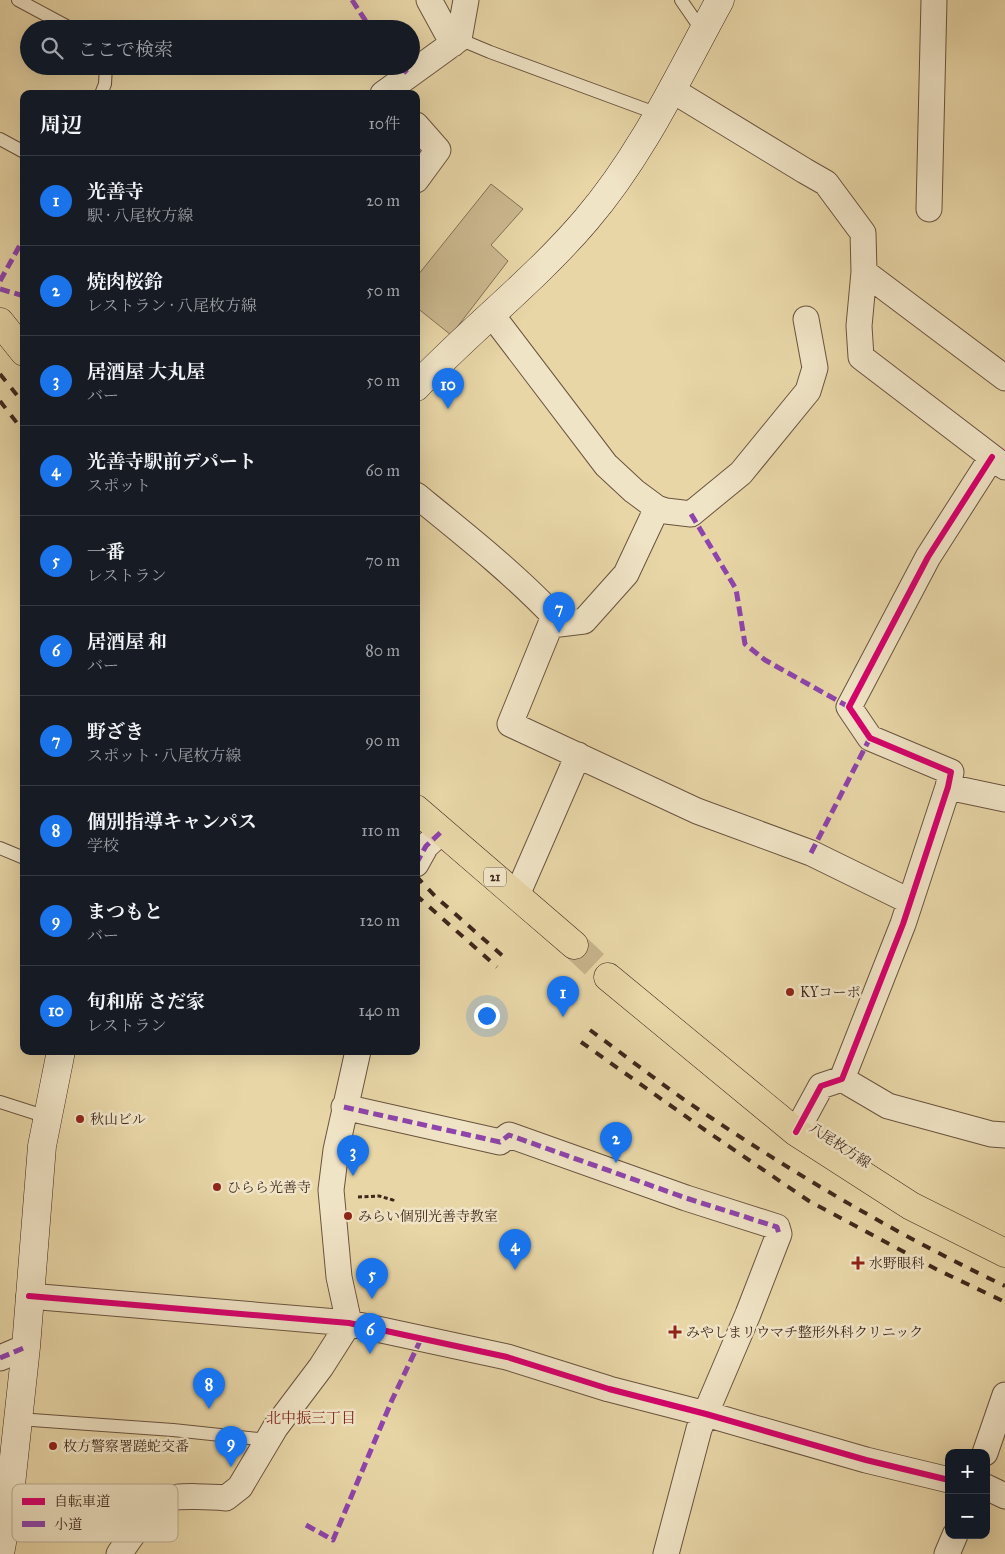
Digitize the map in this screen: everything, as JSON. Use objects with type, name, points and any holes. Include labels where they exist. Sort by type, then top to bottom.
[{"type":"main road","points":[[0,322],[20,347]]},
{"type":"main road","name":"21","points":[[420,814],[574,945]]},
{"type":"main road","name":"八尾枚方線","points":[[608,977],[796,1132],[911,1206],[1005,1253]]},
{"type":"street","points":[[429,0],[456,41]]},
{"type":"street","points":[[420,68],[456,41],[466,0]]},
{"type":"street","points":[[420,383],[442,359],[542,267],[587,219],[632,159],[672,90],[720,0]]},
{"type":"street","points":[[929,209],[934,0]]},
{"type":"street","points":[[390,90],[410,75]]},
{"type":"street","points":[[672,90],[826,183],[864,233],[864,272],[859,326],[861,357],[998,462],[928,557],[849,707],[870,738],[951,772],[948,787],[903,924],[842,1080]]},
{"type":"street","points":[[420,130],[438,150],[420,175]]},
{"type":"street","points":[[864,272],[1005,378]]},
{"type":"street","points":[[492,315],[606,465],[634,491],[657,508],[666,512],[691,514],[741,473],[808,391],[815,368],[806,319]]},
{"type":"street","points":[[420,498],[498,561],[528,588],[554,616],[510,724],[698,811],[811,853],[910,901]]},
{"type":"street","points":[[551,625],[584,621],[626,574],[657,508]]},
{"type":"street","points":[[516,895],[578,755]]},
{"type":"street","points":[[948,787],[1005,799]]},
{"type":"street","points":[[420,857],[426,846],[441,832]]},
{"type":"street","points":[[0,1554],[9,1503],[26,1346],[42,1146],[60,1055]]},
{"type":"street","points":[[178,1498],[226,1498],[240,1487],[267,1440],[291,1405],[321,1367],[349,1323],[339,1277],[331,1190],[344,1107],[357,1055]]},
{"type":"street","points":[[796,1132],[821,1086],[842,1080],[888,1106],[991,1134],[1005,1135]]},
{"type":"street","points":[[344,1107],[500,1142],[508,1135],[686,1198],[777,1227],[780,1234],[699,1429],[666,1554]]},
{"type":"street","points":[[29,1296],[349,1323],[507,1357],[609,1389],[706,1414],[866,1460],[945,1479]]},
{"type":"street","points":[[0,1358],[26,1346]]},
{"type":"street","points":[[987,1449],[1005,1395]]},
{"type":"street","points":[[990,1489],[1005,1496]]},
{"type":"street","points":[[947,1554],[953,1539]]},
{"type":"street","points":[[119,1554],[128,1542]]},
{"type":"lane","points":[[18,0],[55,20]]},
{"type":"lane","points":[[682,0],[703,32]]},
{"type":"lane","points":[[456,41],[658,114]]},
{"type":"lane","points":[[102,90],[105,84],[106,75]]},
{"type":"lane","points":[[0,139],[20,150]]},
{"type":"lane","points":[[0,848],[20,856]]},
{"type":"lane","points":[[0,1102],[47,1117]]},
{"type":"lane","points":[[18,1419],[173,1430],[267,1440]]},
{"type":"path","points":[[360,1197],[379,1196],[393,1200],[393,1197]]},
{"type":"shaded area","points":[[491,184],[523,209],[491,245],[508,261],[451,335],[420,310],[420,273]]},
{"type":"tunnel","points":[[574,945],[608,977]]},
{"type":"railway","points":[[0,374],[20,399]]},
{"type":"railway","points":[[0,401],[20,427]]},
{"type":"railway","points":[[420,880],[436,897],[505,958]]},
{"type":"railway","points":[[420,899],[497,967]]},
{"type":"railway","points":[[590,1030],[682,1098],[748,1142],[856,1208],[967,1268],[1005,1286]]},
{"type":"railway","points":[[581,1042],[809,1201],[938,1270],[1005,1302]]},
{"type":"marked path","points":[[352,0],[365,20]]},
{"type":"marked path","points":[[0,281],[20,245]]},
{"type":"marked path","points":[[0,289],[20,295]]},
{"type":"marked path","points":[[691,514],[736,589],[745,644],[765,660],[849,707]]},
{"type":"marked path","points":[[811,853],[870,738]]},
{"type":"marked path","points":[[420,857],[426,846],[441,832]]},
{"type":"marked path","points":[[344,1107],[500,1142],[509,1135],[686,1198],[777,1227],[779,1234]]},
{"type":"marked path","points":[[306,1525],[333,1540],[392,1400],[421,1339]]},
{"type":"marked path","points":[[0,1358],[26,1347]]},
{"type":"cycle path","points":[[796,1132],[821,1086],[842,1079],[903,924],[948,787],[951,772],[870,738],[849,707],[928,557],[992,457]]},
{"type":"cycle path","points":[[29,1296],[349,1323],[507,1357],[609,1389],[706,1414],[866,1460],[945,1479]]},
{"type":"place","name":"旬和席 さだ家","points":[[448,409]]},
{"type":"place","name":"野ざき","points":[[559,633]]},
{"type":"place","name":"KYコーポ","points":[[790,992]]},
{"type":"place","name":"光善寺","points":[[563,1017]]},
{"type":"place","name":"秋山ビル","points":[[80,1119]]},
{"type":"place","name":"焼肉桜鈴","points":[[616,1163]]},
{"type":"place","name":"居酒屋 大丸屋","points":[[353,1176]]},
{"type":"place","name":"ひらら光善寺","points":[[217,1187]]},
{"type":"place","name":"みらい個別光善寺教室","points":[[348,1216]]},
{"type":"place","name":"水野眼科","points":[[858,1263]]},
{"type":"place","name":"光善寺駅前デパート","points":[[515,1270]]},
{"type":"place","name":"一番","points":[[372,1299]]},
{"type":"place","name":"みやしまリウマチ整形外科クリニック","points":[[675,1332]]},
{"type":"place","name":"居酒屋 和","points":[[370,1354]]},
{"type":"place","name":"個別指導キャンパス","points":[[209,1409]]},
{"type":"place","name":"枚方警察署蹉蛇交番","points":[[53,1446]]},
{"type":"place","name":"まつもと","points":[[231,1467]]},
{"type":"district","name":"北中振三丁目","points":[[311,1418]]}]
